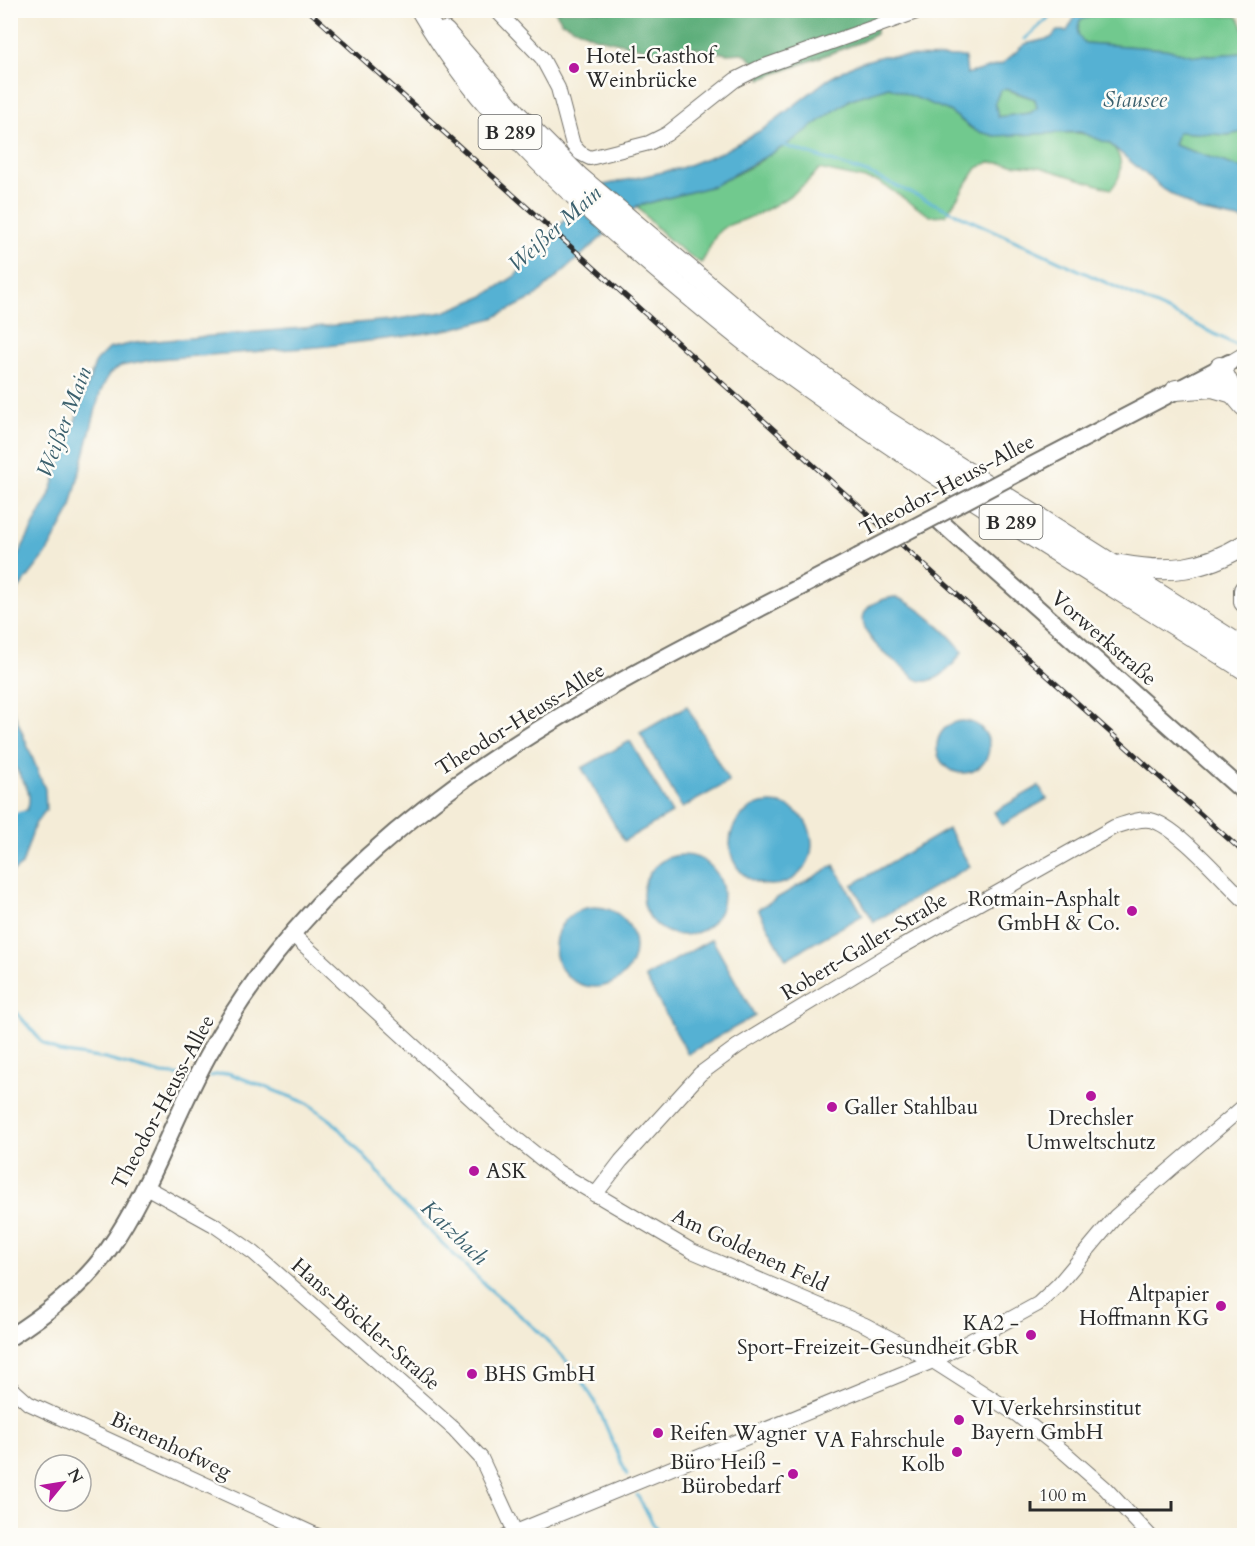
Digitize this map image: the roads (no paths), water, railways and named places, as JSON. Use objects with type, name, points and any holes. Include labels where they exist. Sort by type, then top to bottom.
[{"type":"highway","name":"B 289","points":[[423,10],[517,115],[574,184],[626,231],[734,321],[775,342],[870,420],[1245,669]]},
{"type":"highway","points":[[1231,362],[1241,401]]},
{"type":"highway","points":[[1176,390],[1212,387],[1241,401]]},
{"type":"highway","name":"B 289","points":[[870,420],[1113,564],[1245,648]]},
{"type":"highway","points":[[1113,564],[1157,572],[1203,564],[1226,556],[1245,545]]},
{"type":"highway","points":[[1245,590],[1245,602]]},
{"type":"main road","name":"Theodor-Heuss-Allee","points":[[10,1337],[60,1301],[107,1252],[144,1186],[209,1055],[260,976],[292,934],[387,837],[467,775],[602,692],[1231,362]]},
{"type":"main road","name":"Vorwerkstraße","points":[[935,517],[1245,792]]},
{"type":"street","points":[[496,10],[546,65],[558,88],[573,145],[580,153],[590,158],[649,143],[667,134],[735,80],[759,68],[922,10]]},
{"type":"street","name":"Robert-Galler-Straße","points":[[595,1195],[626,1155],[700,1074],[738,1046],[896,950],[1114,827],[1133,821],[1150,820],[1172,828],[1245,900]]},
{"type":"street","name":"Am Goldenen Feld","points":[[292,934],[503,1128],[558,1172],[692,1251],[865,1325],[933,1361],[1016,1414],[1064,1452],[1105,1488],[1150,1536]]},
{"type":"street","points":[[511,1535],[933,1361],[1038,1304],[1059,1284],[1116,1216],[1245,1106]]},
{"type":"street","name":"Hans-Böckler-Straße","points":[[144,1186],[214,1225],[254,1253],[454,1429],[481,1458],[511,1535]]},
{"type":"street","name":"Bienenhofweg","points":[[10,1388],[28,1403],[318,1536]]},
{"type":"water","name":"Stausee","points":[[1079,10],[1109,11],[1080,20],[1078,33],[1085,43],[1165,49],[1195,56],[1244,53],[1244,132],[1228,135],[1178,132],[1174,145],[1244,169],[1244,220],[1199,211],[1163,189],[1110,144],[1080,132],[995,136],[976,131],[949,111],[889,87],[851,99],[785,146],[713,186],[637,206],[533,298],[493,318],[451,329],[394,338],[318,347],[157,359],[121,366],[109,374],[100,393],[70,510],[46,554],[11,599],[11,569],[49,496],[96,361],[108,349],[134,343],[391,320],[444,312],[484,296],[515,276],[570,214],[604,185],[681,168],[722,152],[765,128],[827,80],[855,64],[883,56],[965,57],[967,74],[1002,64],[1025,44],[1051,38],[1057,31],[1067,31]],"holes":[[[1007,89],[1035,99],[1037,108],[1030,113],[998,117],[995,103],[1000,90]]]},
{"type":"water","points":[[894,597],[911,605],[931,620],[950,637],[962,652],[938,677],[927,681],[915,678],[870,638],[863,618],[867,609],[877,602]]},
{"type":"water","points":[[11,705],[45,789],[46,810],[35,824],[22,865],[11,873],[11,834],[19,813],[27,810],[29,794],[10,753]]},
{"type":"water","points":[[687,706],[729,782],[682,808],[640,733]]},
{"type":"water","points":[[963,721],[973,723],[981,729],[987,737],[989,747],[987,757],[981,765],[973,771],[963,773],[953,771],[945,765],[939,757],[937,747],[939,737],[945,729],[953,723]]},
{"type":"water","points":[[630,741],[672,813],[624,841],[582,768]]},
{"type":"water","points":[[1039,786],[1047,799],[1002,825],[994,812]]},
{"type":"water","points":[[763,803],[779,803],[794,810],[805,821],[812,836],[809,860],[800,873],[779,885],[763,885],[748,878],[737,867],[730,852],[730,836],[737,821],[748,810]]},
{"type":"water","points":[[948,829],[970,866],[874,922],[852,885]]},
{"type":"water","points":[[683,855],[698,858],[711,867],[720,880],[723,895],[720,910],[711,923],[698,932],[683,935],[668,932],[655,923],[646,910],[643,895],[646,880],[655,867],[668,858]]},
{"type":"water","points":[[834,865],[863,915],[786,959],[758,909]]},
{"type":"water","points":[[587,907],[603,907],[624,918],[635,939],[635,955],[624,976],[603,987],[587,987],[573,981],[561,969],[555,955],[555,939],[561,925],[573,913]]},
{"type":"water","points":[[712,939],[755,1016],[688,1054],[645,977]]},
{"type":"waterway","points":[[1025,39],[1057,10]]},
{"type":"waterway","points":[[783,145],[870,174],[1185,319],[1244,349]]},
{"type":"waterway","points":[[10,821],[25,819]]},
{"type":"waterway","name":"Katzbach","points":[[10,1005],[42,1042],[59,1052],[105,1059],[162,1074],[186,1076]]},
{"type":"waterway","name":"Katzbach","points":[[210,1076],[228,1073],[307,1103],[332,1121],[380,1174],[394,1196],[484,1284],[539,1332],[574,1369],[596,1403],[627,1475]]},
{"type":"waterway","name":"Katzbach","points":[[637,1495],[660,1536]]},
{"type":"railway","points":[[308,10],[1244,853]]},
{"type":"place","name":"Hotel-Gasthof Weinbrücke","points":[[574,68]]},
{"type":"place","name":"Rotmain-Asphalt GmbH & Co.","points":[[1132,911]]},
{"type":"place","name":"Drechsler Umweltschutz","points":[[1091,1096]]},
{"type":"place","name":"Galler Stahlbau","points":[[832,1107]]},
{"type":"place","name":"ASK","points":[[474,1171]]},
{"type":"place","name":"Altpapier Hoffmann KG","points":[[1221,1306]]},
{"type":"place","name":"KA2 - Sport-Freizeit-Gesundheit GbR","points":[[1031,1335]]},
{"type":"place","name":"BHS GmbH","points":[[472,1374]]},
{"type":"place","name":"VI Verkehrsinstitut Bayern GmbH","points":[[959,1420]]},
{"type":"place","name":"Reifen Wagner","points":[[658,1433]]},
{"type":"place","name":"VA Fahrschule Kolb","points":[[957,1452]]},
{"type":"place","name":"Büro Heiß - Bürobedarf","points":[[793,1474]]},
{"type":"water label","name":"Weißer Main","points":[[554,228]]},
{"type":"water label","name":"Weißer Main","points":[[63,422]]}]
